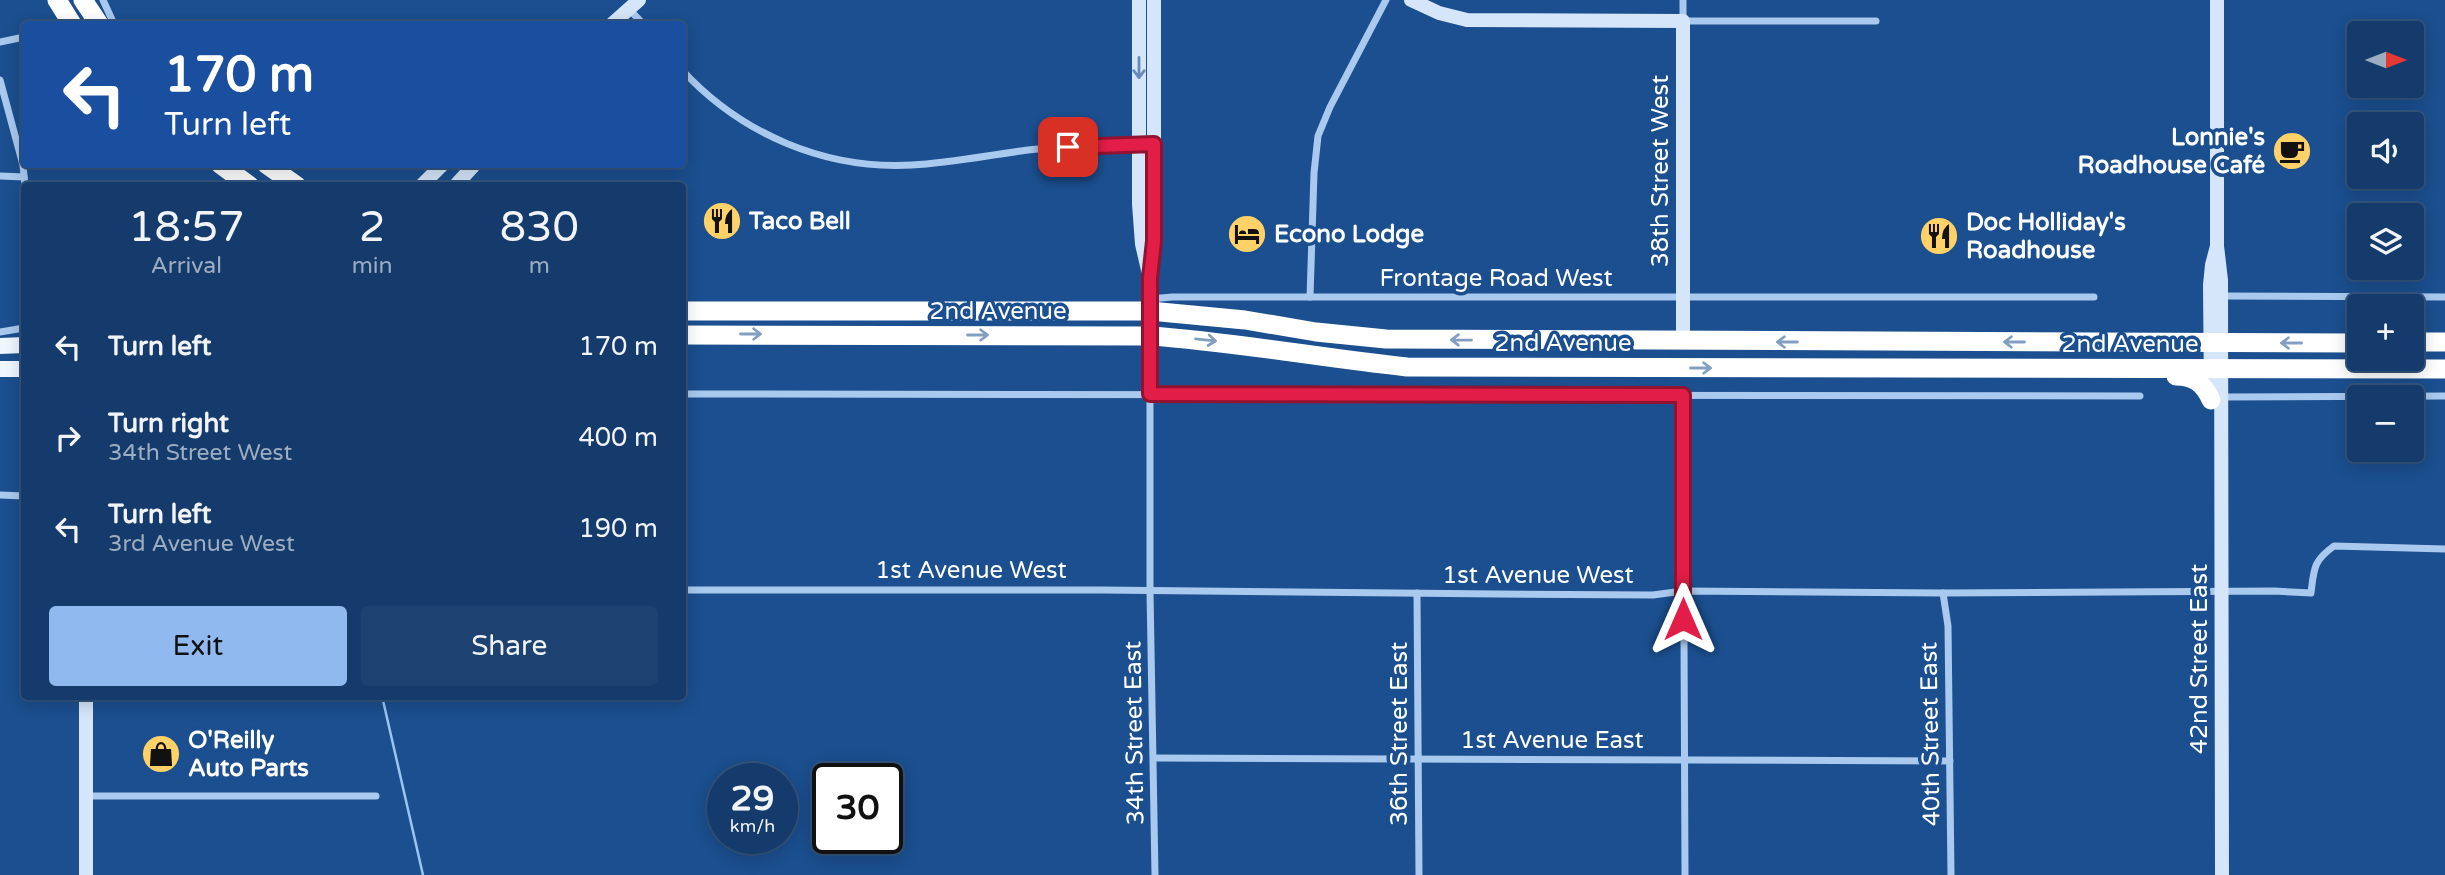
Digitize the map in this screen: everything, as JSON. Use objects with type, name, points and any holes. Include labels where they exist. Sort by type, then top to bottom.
[{"type":"highway","points":[[57,0],[70,21]]},
{"type":"highway","points":[[83,0],[97,21]]},
{"type":"highway","points":[[272,168],[291,182]]},
{"type":"highway","points":[[225,169],[244,182]]},
{"type":"highway","name":"2nd Avenue","points":[[686,311],[1150,305],[1315,332],[1386,339],[2347,342]]},
{"type":"highway","name":"2nd Avenue","points":[[686,335],[1150,336],[1208,340],[1407,367],[1458,368],[2445,369]]},
{"type":"highway","points":[[1362,362],[1586,354],[1671,354],[1679,349],[1683,342]]},
{"type":"highway","points":[[2424,342],[2445,342]]},
{"type":"highway","points":[[2021,368],[2076,376],[2184,376],[2200,383],[2216,398]]},
{"type":"main road","points":[[0,346],[21,345]]},
{"type":"main road","points":[[0,369],[21,369]]},
{"type":"street","points":[[103,0],[113,21]]},
{"type":"street","points":[[1139,0],[1154,241],[1150,278],[1150,336]]},
{"type":"street","points":[[1147,144],[1154,0]]},
{"type":"street","points":[[1310,297],[1314,173],[1318,136],[1329,107],[1386,0]]},
{"type":"street","points":[[1411,0],[1439,13],[1467,20],[1876,21]]},
{"type":"street","name":"38th Street West","points":[[1683,0],[1683,342]]},
{"type":"street","points":[[2216,343],[2221,296],[2217,246],[2217,0]]},
{"type":"street","points":[[615,21],[634,4],[642,21]]},
{"type":"street","points":[[0,42],[21,38]]},
{"type":"street","points":[[686,75],[712,99],[762,132],[805,150],[845,161],[912,166],[1045,148],[1147,144]]},
{"type":"street","points":[[0,80],[21,165]]},
{"type":"street","points":[[22,168],[25,182]]},
{"type":"street","points":[[425,182],[439,168]]},
{"type":"street","points":[[459,182],[471,168]]},
{"type":"street","points":[[0,176],[24,177]]},
{"type":"street","points":[[2216,343],[2210,275],[2217,246]]},
{"type":"street","points":[[2221,296],[2445,297]]},
{"type":"street","name":"Frontage Road West","points":[[1150,305],[1310,297],[2094,297]]},
{"type":"street","points":[[0,332],[21,328]]},
{"type":"street","name":"34th Street East","points":[[1150,336],[1154,875]]},
{"type":"street","name":"42nd Street East","points":[[2216,343],[2216,398],[2221,443],[2222,875]]},
{"type":"street","points":[[686,394],[2140,396]]},
{"type":"street","points":[[1683,395],[1685,875]]},
{"type":"street","points":[[2216,398],[2445,396]]},
{"type":"street","points":[[0,495],[21,496]]},
{"type":"street","name":"1st Avenue West","points":[[686,590],[1653,595],[1683,592],[2311,593],[2314,568],[2320,556],[2334,546],[2445,549]]},
{"type":"street","name":"36th Street East","points":[[1417,593],[1419,875]]},
{"type":"street","name":"40th Street East","points":[[1943,593],[1948,626],[1951,875]]},
{"type":"street","points":[[86,700],[86,875]]},
{"type":"street","name":"1st Avenue East","points":[[1153,758],[1950,761]]},
{"type":"street","points":[[86,796],[376,796]]},
{"type":"waterway","points":[[383,700],[423,875]]},
{"type":"place","name":"Lonnie's Roadhouse Café","points":[[2292,151]]},
{"type":"place","name":"Taco Bell","points":[[722,221]]},
{"type":"place","name":"Econo Lodge","points":[[1247,234]]},
{"type":"place","name":"Doc Holliday's Roadhouse","points":[[1939,236]]},
{"type":"place","name":"O'Reilly Auto Parts","points":[[161,754]]},
{"type":"route","points":[[1068,147],[1154,144],[1150,394],[1683,395],[1683,619]]}]
